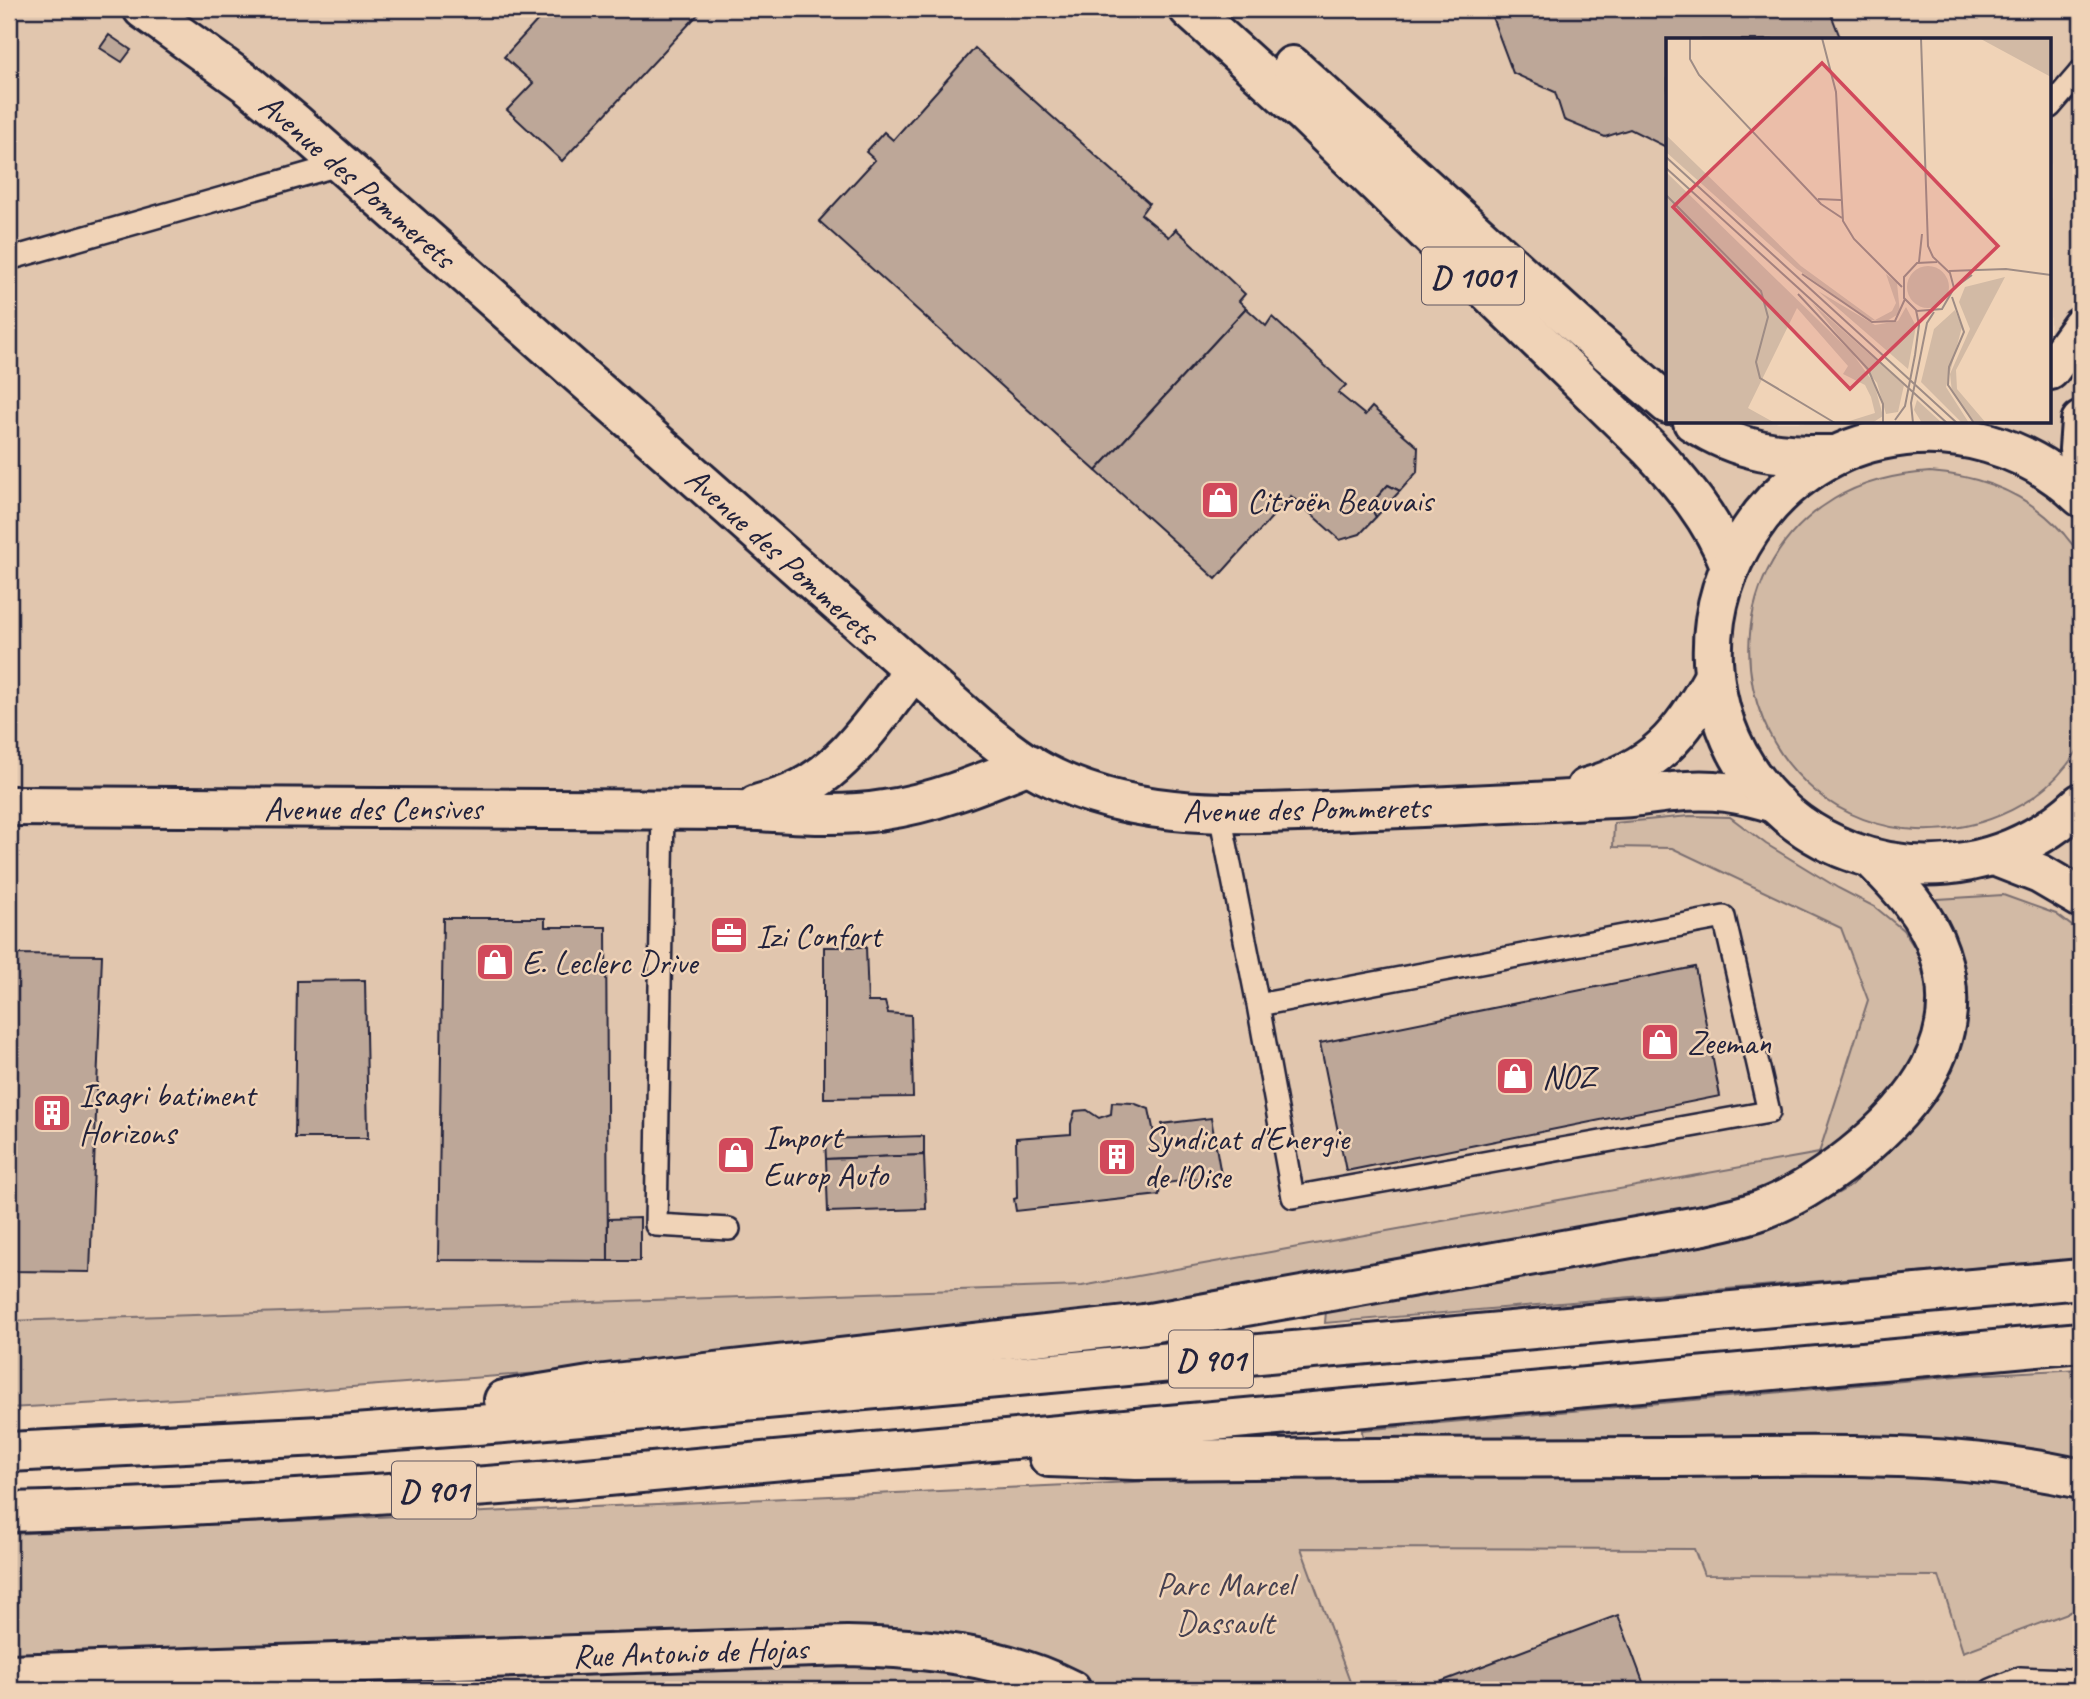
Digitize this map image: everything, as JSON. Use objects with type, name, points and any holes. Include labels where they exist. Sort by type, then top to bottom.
[{"type":"main road","name":"Avenue des Pommerets","points":[[144,9],[250,86],[342,164],[978,727],[1028,764],[1055,778],[1089,792],[1159,809],[1220,814],[1399,809],[1707,791],[1740,793],[1777,804]]},
{"type":"main road","name":"D 1001","points":[[1189,9],[1305,114],[1648,447],[1705,516],[1730,565]]},
{"type":"main road","name":"D 1001","points":[[1228,9],[1666,402]]},
{"type":"main road","points":[[2052,367],[2081,327]]},
{"type":"main road","points":[[2081,421],[2081,476]]},
{"type":"main road","points":[[1696,424],[1723,440],[1752,449],[1782,455],[1836,455]]},
{"type":"main road","points":[[2081,497],[2049,470],[2020,454],[1990,443],[1975,429],[1895,437],[1865,443],[1836,455],[1800,477],[1769,506],[1751,528],[1730,565],[1716,613],[1713,651],[1714,676],[1723,715],[1738,752],[1751,774],[1777,804],[1798,822],[1821,838],[1859,855],[1899,864],[1940,866],[1994,856],[2037,837],[2081,803]]},
{"type":"main road","name":"Avenue des Censives","points":[[737,810],[792,793],[835,765],[914,670]]},
{"type":"main road","name":"Avenue des Pommerets","points":[[1539,801],[1614,779],[1643,764],[1680,731],[1714,676]]},
{"type":"main road","name":"Avenue des Censives","points":[[9,806],[737,810],[830,814],[885,810],[964,789],[1028,764]]},
{"type":"main road","points":[[1994,856],[2040,874],[2081,898]]},
{"type":"main road","points":[[340,1435],[524,1396],[596,1385],[1144,1324],[1704,1225],[1762,1210],[1813,1184],[1889,1124],[1924,1083],[1943,1036],[1947,992],[1939,951],[1916,908],[1872,859]]},
{"type":"main road","name":"D 901","points":[[9,1452],[340,1435],[750,1402],[2081,1279]]},
{"type":"main road","name":"D 901","points":[[9,1512],[416,1491],[858,1454],[2081,1342]]},
{"type":"main road","points":[[858,1454],[1136,1460],[1761,1456],[1909,1458],[1961,1461],[2081,1479]]},
{"type":"main road","name":"Rue Antonio de Hojas","points":[[9,1674],[846,1646],[960,1654],[998,1662],[1071,1690]]},
{"type":"lane","points":[[2052,105],[2081,71]]},
{"type":"lane","points":[[9,259],[342,164]]},
{"type":"lane","points":[[663,810],[656,1225],[729,1229]]},
{"type":"lane","points":[[1220,814],[1293,1197],[1769,1112],[1724,917],[1258,1005]]},
{"type":"lane","points":[[1991,1690],[2020,1678],[2068,1682]]},
{"type":"shaded area","points":[[9,9],[2081,9],[2081,1103],[1681,1180],[1082,1286],[9,1321]]},
{"type":"shaded area","points":[[1287,1513],[2081,1524],[2081,1690],[1353,1690]]},
{"type":"green space","points":[[1930,472],[1986,483],[2020,498],[2050,520],[2077,551],[2082,567],[2082,735],[2079,748],[2053,781],[2019,806],[1981,822],[1960,827],[1918,830],[1877,824],[1850,814],[1815,791],[1785,759],[1764,721],[1752,681],[1750,640],[1756,599],[1773,561],[1799,527],[1834,499],[1857,487],[1893,477]]},
{"type":"green space","points":[[1690,816],[1730,817],[1766,844],[1875,907],[1903,930],[1925,963],[1930,1003],[1920,1049],[1900,1091],[1788,1190],[1236,1296],[633,1366],[232,1396],[9,1408],[9,1321],[1082,1286],[1819,1153],[1868,1000],[1841,928],[1672,848],[1613,847],[1614,823]]},
{"type":"green space","points":[[2003,895],[2056,914],[2081,933],[2081,1259],[1325,1323],[1326,1311],[1684,1247],[1785,1223],[1851,1186],[1896,1139],[1939,1083],[1922,900]]},
{"type":"green space","points":[[2081,1369],[2081,1468],[1363,1444],[1362,1430],[1969,1375]]},
{"type":"green space","name":"Parc Marcel Dassault","points":[[1885,1474],[2002,1481],[2081,1495],[2081,1608],[1963,1652],[1939,1576],[1704,1575],[1694,1549],[1301,1548],[1353,1690],[9,1690],[9,1534],[1261,1476]]},
{"type":"building","points":[[548,9],[703,9],[562,161],[507,110],[533,83],[504,57]]},
{"type":"building","points":[[1489,9],[1829,9],[1840,38],[1666,38],[1666,147],[1630,129],[1605,137],[1564,120],[1555,92],[1513,73]]},
{"type":"building","points":[[109,35],[131,50],[122,62],[100,48]]},
{"type":"building","points":[[975,48],[1149,203],[1141,214],[1169,237],[1176,229],[1245,294],[1239,301],[1246,308],[1096,471],[819,221],[875,160],[866,152],[884,132],[893,140]]},
{"type":"building","points":[[1246,308],[1266,326],[1272,317],[1346,385],[1338,393],[1365,415],[1372,407],[1418,447],[1417,472],[1400,491],[1388,485],[1370,505],[1376,517],[1360,534],[1340,540],[1291,496],[1216,579],[1096,471]]},
{"type":"building","points":[[1388,485],[1400,491],[1376,517],[1370,505]]},
{"type":"building","points":[[443,918],[545,918],[545,927],[606,927],[608,1261],[438,1260]]},
{"type":"building","points":[[824,947],[866,947],[868,1002],[885,1002],[888,1013],[911,1015],[913,1097],[824,1098]]},
{"type":"building","name":"Isagri batiment Horizons","points":[[9,954],[102,955],[90,1272],[9,1271]]},
{"type":"building","points":[[1695,967],[1720,1096],[1346,1171],[1320,1043]]},
{"type":"building","points":[[365,980],[368,1138],[295,1138],[297,981]]},
{"type":"building","name":"Syndicat d'Energie de l'Oise","points":[[1112,1102],[1133,1103],[1149,1109],[1154,1133],[1162,1133],[1162,1124],[1211,1118],[1221,1175],[1160,1184],[1159,1195],[1016,1211],[1016,1138],[1071,1134],[1075,1111],[1087,1110],[1099,1118],[1111,1114]]},
{"type":"building","points":[[924,1136],[924,1155],[826,1159],[825,1139]]},
{"type":"building","points":[[924,1155],[926,1209],[828,1212],[826,1159]]},
{"type":"building","points":[[640,1218],[640,1261],[608,1261],[608,1219]]},
{"type":"building","points":[[1618,1615],[1646,1690],[1419,1690]]},
{"type":"place","name":"Citroën Beauvais","points":[[1220,500]]},
{"type":"place","name":"Izi Confort","points":[[729,935]]},
{"type":"place","name":"E. Leclerc Drive","points":[[495,962]]},
{"type":"place","name":"Zeeman","points":[[1660,1042]]},
{"type":"place","name":"NOZ","points":[[1515,1076]]},
{"type":"place","name":"Isagri batiment Horizons","points":[[52,1113]]},
{"type":"place","name":"Import Europ Auto","points":[[736,1155]]},
{"type":"place","name":"Syndicat d'Energie de l'Oise","points":[[1117,1157]]}]
